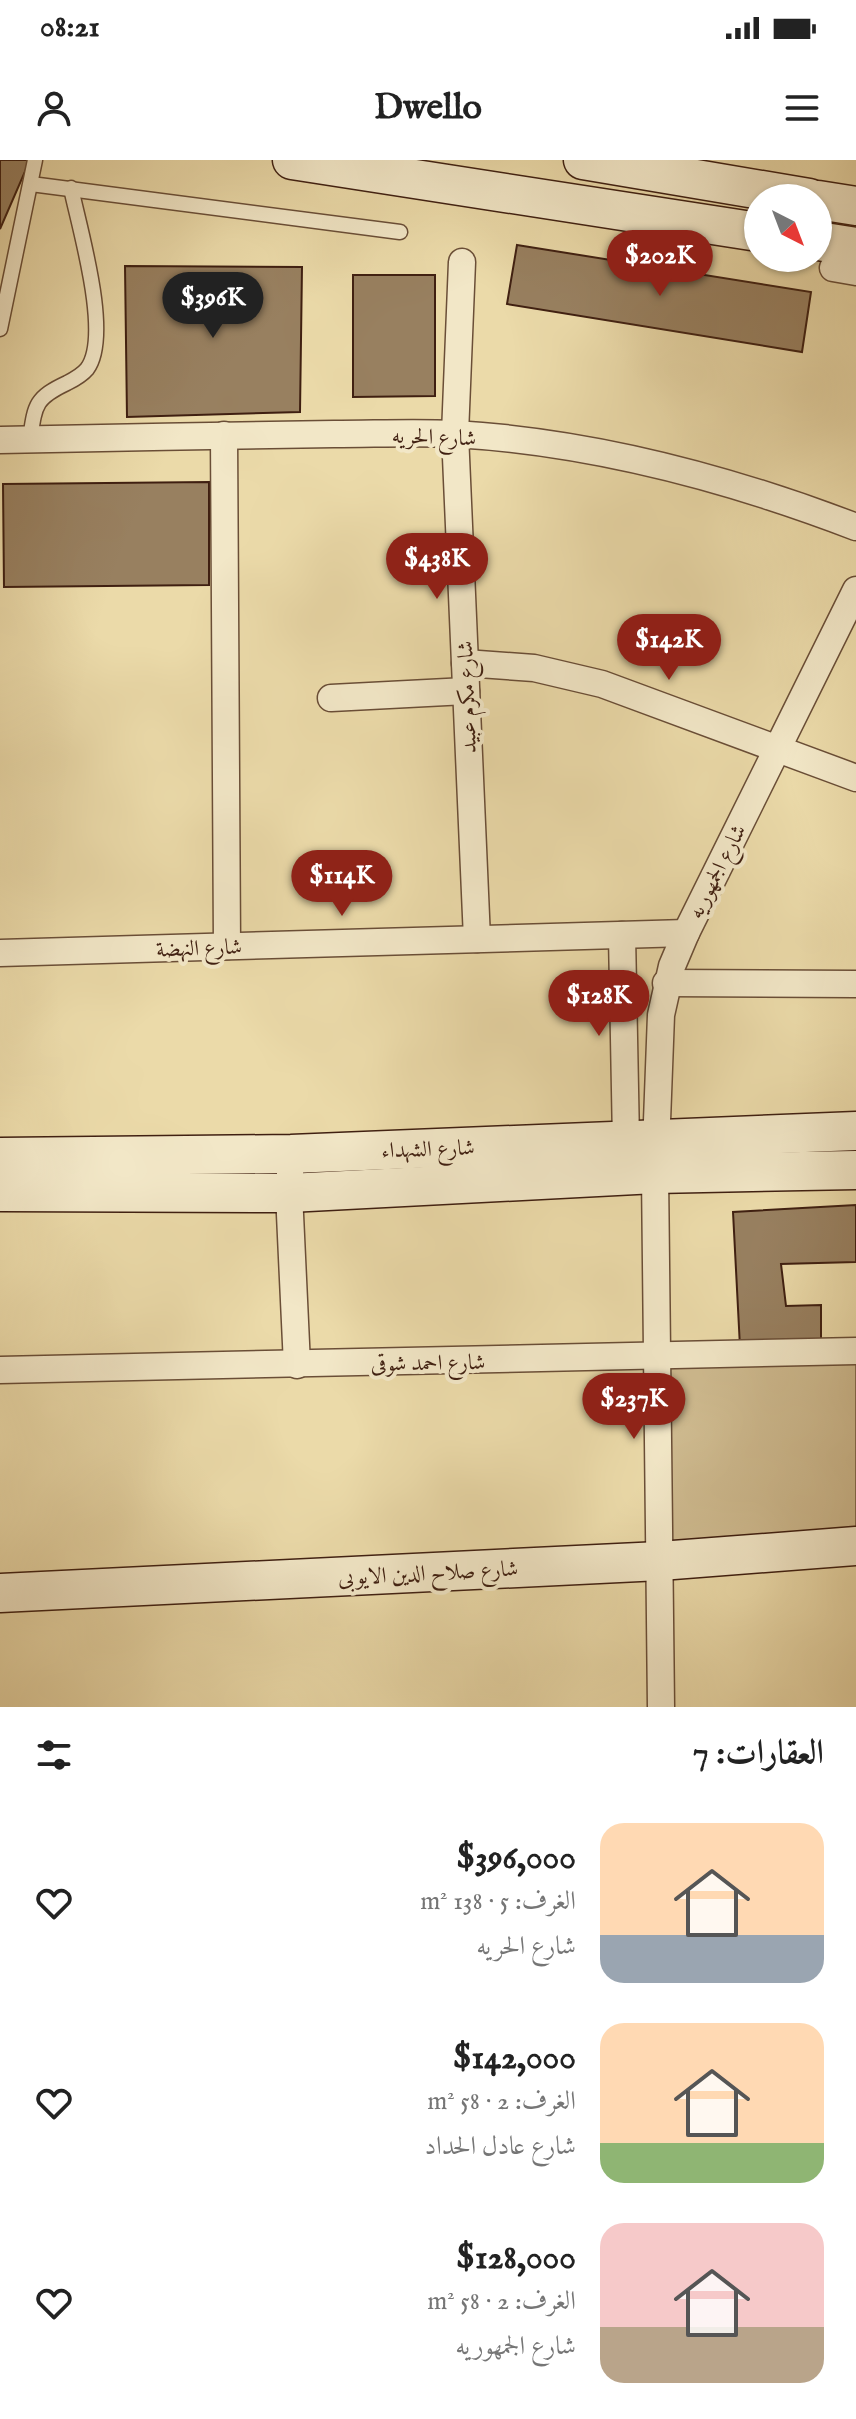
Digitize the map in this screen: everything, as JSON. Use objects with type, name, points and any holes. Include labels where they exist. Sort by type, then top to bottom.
[{"type":"street","points":[[292,160],[480,174],[744,229]]},
{"type":"street","points":[[583,160],[744,187]]},
{"type":"street","points":[[832,202],[856,206]]},
{"type":"street","name":"شارع مكرم عبيد","points":[[462,262],[455,434],[477,939]]},
{"type":"street","name":"شارع الحريه","points":[[0,440],[455,434],[542,444],[629,459],[715,479],[800,505],[856,527]]},
{"type":"street","points":[[224,435],[227,946]]},
{"type":"street","name":"شارع الجمهوريه","points":[[646,1151],[666,983],[686,933],[856,590]]},
{"type":"street","points":[[465,663],[534,668],[602,684],[856,778]]},
{"type":"street","points":[[331,698],[466,691]]},
{"type":"street","name":"شارع النهضة","points":[[0,953],[686,933]]},
{"type":"street","points":[[622,935],[646,1151],[658,1356],[661,1707]]},
{"type":"street","points":[[666,983],[856,984]]},
{"type":"street","name":"شارع الشهداء","points":[[0,1192],[289,1193],[646,1151],[856,1131]]},
{"type":"street","name":"شارع الشهداء","points":[[0,1157],[646,1151],[856,1170]]},
{"type":"street","points":[[291,1154],[289,1193],[297,1365]]},
{"type":"street","name":"شارع احمد شوقى","points":[[0,1370],[856,1351]]},
{"type":"street","name":"شارع صلاح الدين الايوبى","points":[[0,1593],[660,1561],[856,1546]]},
{"type":"lane","points":[[0,329],[35,160]]},
{"type":"lane","points":[[31,184],[400,232]]},
{"type":"lane","points":[[30,439],[38,401],[87,370],[96,347],[92,276],[71,188]]},
{"type":"shaded area","points":[[856,1352],[856,1546],[660,1560],[659,1357]]},
{"type":"building","points":[[0,160],[30,160],[0,229]]},
{"type":"building","points":[[517,245],[811,292],[802,352],[507,304]]},
{"type":"building","points":[[125,266],[302,267],[300,412],[127,417]]},
{"type":"building","points":[[353,275],[435,275],[435,396],[353,397]]},
{"type":"building","points":[[209,482],[209,585],[4,587],[3,484]]},
{"type":"building","points":[[856,1205],[856,1262],[781,1264],[786,1306],[821,1305],[821,1340],[740,1347],[733,1212]]}]
